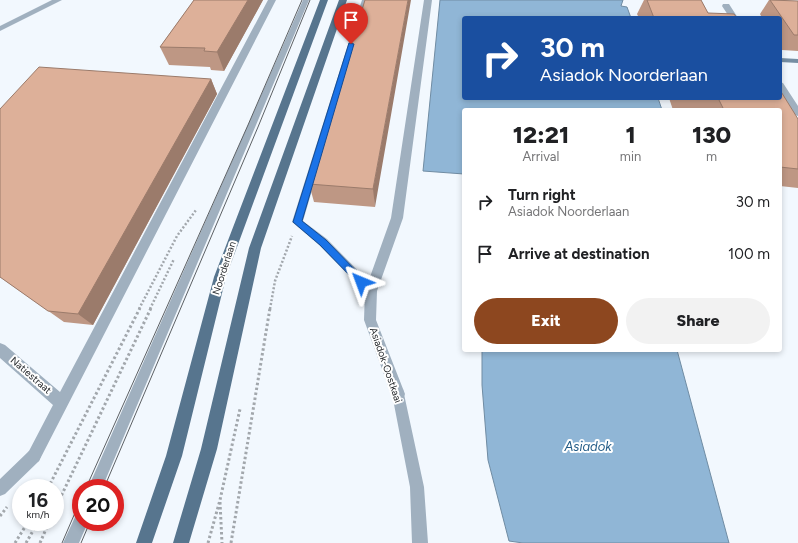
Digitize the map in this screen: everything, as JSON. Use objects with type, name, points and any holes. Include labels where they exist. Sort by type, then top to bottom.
[{"type":"main road","name":"Noorderlaan","points":[[144,543],[174,456],[220,276],[324,0]]},
{"type":"main road","points":[[181,543],[209,449],[255,248],[343,0]]},
{"type":"street","points":[[0,29],[58,0]]},
{"type":"street","points":[[34,456],[272,0]]},
{"type":"street","name":"Asiadok-Oostkaai","points":[[398,394],[370,320],[371,291],[397,218],[428,0]]},
{"type":"street","points":[[726,6],[733,16]]},
{"type":"street","points":[[782,60],[798,61]]},
{"type":"street","points":[[782,88],[798,113]]},
{"type":"street","name":"Natiestraat","points":[[0,349],[61,402]]},
{"type":"lane","points":[[99,479],[306,0]]},
{"type":"lane","points":[[365,0],[297,222],[323,242],[371,291]]},
{"type":"lane","name":"Asiadok-Oostkaai","points":[[398,394],[417,486],[420,543]]},
{"type":"lane","points":[[0,489],[34,456]]},
{"type":"lane","points":[[71,543],[76,531]]},
{"type":"path","points":[[53,479],[177,236],[199,207],[192,222]]},
{"type":"path","points":[[231,543],[275,281],[297,222]]},
{"type":"path","points":[[64,490],[174,258]]},
{"type":"path","points":[[208,543],[220,500],[240,409]]},
{"type":"path","points":[[220,500],[222,543]]},
{"type":"path","points":[[15,543],[22,531]]},
{"type":"path","points":[[26,543],[33,531]]},
{"type":"path","points":[[40,543],[45,531]]},
{"type":"water","points":[[440,0],[623,0],[621,6],[627,7],[630,16],[462,16],[462,100],[659,100],[661,108],[462,108],[462,174],[423,171]]},
{"type":"water","name":"Asiadok","points":[[482,352],[678,352],[729,543],[523,543],[509,541],[488,460],[482,385]]},
{"type":"building","points":[[194,0],[248,0],[217,52],[204,51],[205,48],[160,47]]},
{"type":"building","points":[[365,0],[408,0],[373,189],[309,184]]},
{"type":"building","points":[[647,0],[701,0],[708,13],[734,14],[736,16],[653,16]]},
{"type":"building","points":[[770,0],[798,1],[798,35],[794,35]]},
{"type":"building","points":[[39,67],[211,79],[78,314],[48,311],[0,277],[0,109]]},
{"type":"building","points":[[782,93],[798,119],[798,169],[782,167],[782,108],[723,108],[719,100],[782,100]]},
{"type":"tram line","points":[[90,479],[248,125],[302,0]]},
{"type":"tram line","points":[[108,479],[258,127],[310,0]]},
{"type":"tram line","points":[[62,543],[72,520]]},
{"type":"tram line","points":[[81,543],[86,531]]},
{"type":"route","points":[[351,44],[297,222],[323,242],[361,282]]}]
